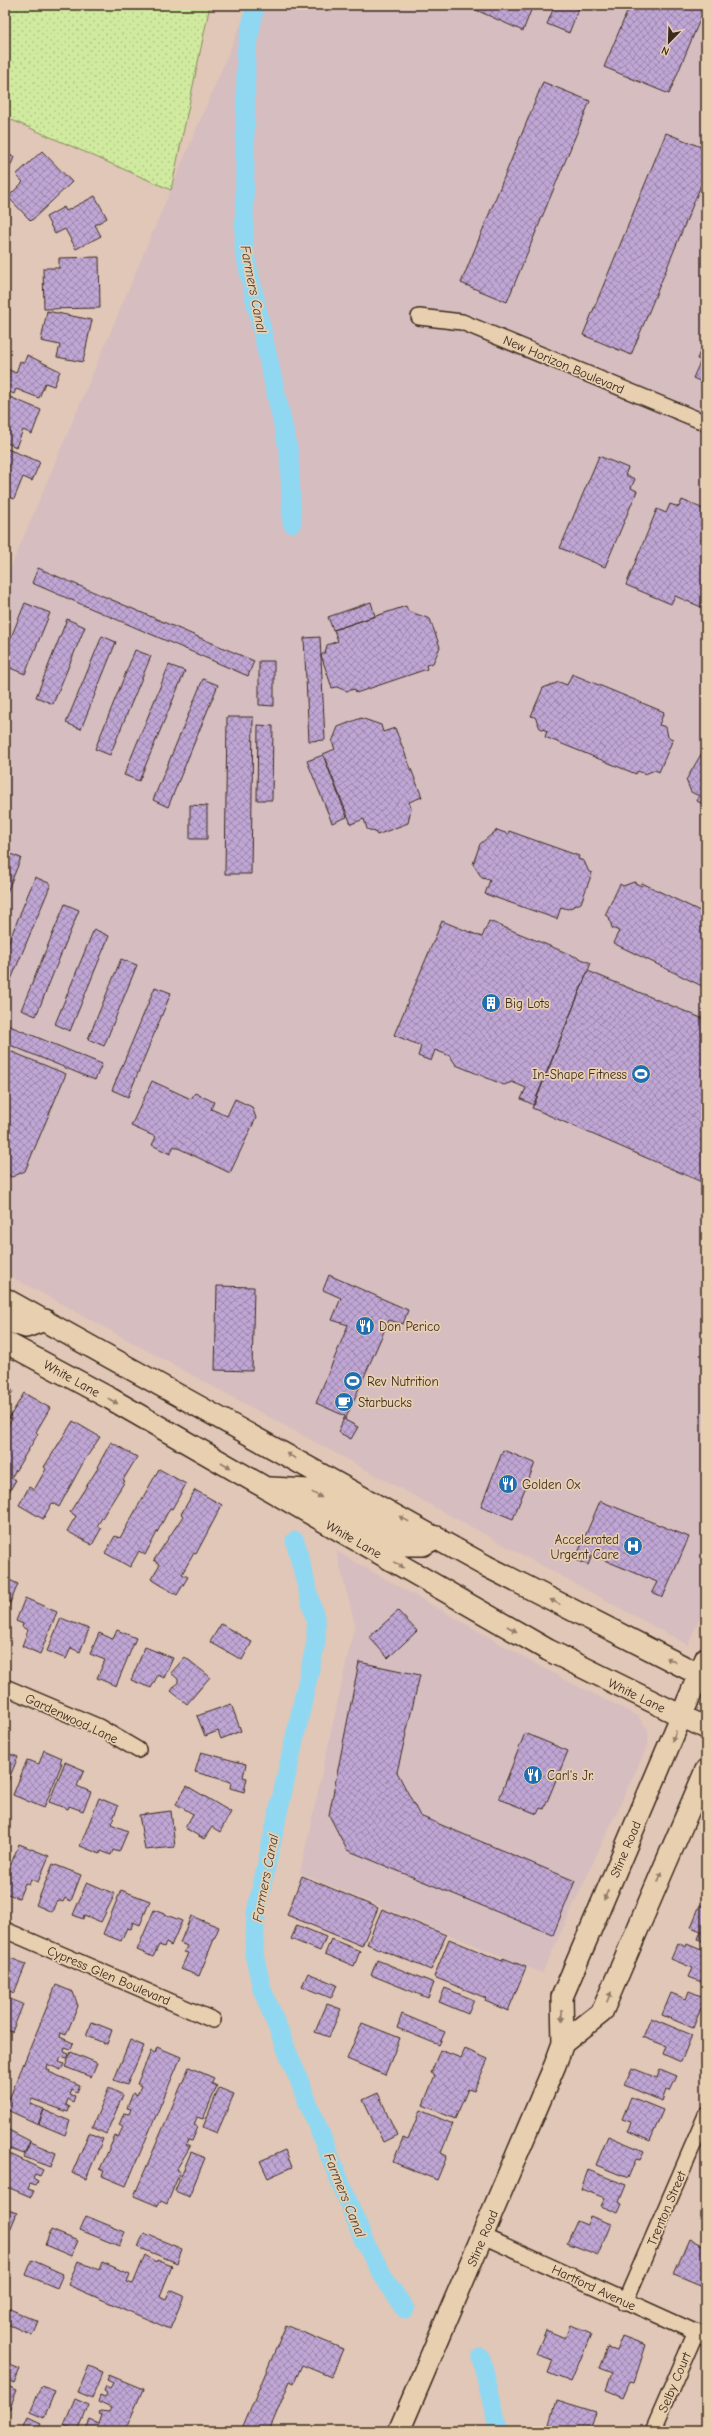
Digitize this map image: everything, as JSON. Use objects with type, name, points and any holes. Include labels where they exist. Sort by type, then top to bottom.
[{"type":"main road","points":[[5,1299],[561,1605],[704,1670]]},
{"type":"main road","points":[[5,1320],[26,1328],[45,1320]]},
{"type":"main road","name":"White Lane","points":[[5,1342],[266,1488],[548,1650],[706,1728]]},
{"type":"main road","points":[[266,1488],[309,1490],[406,1545],[423,1546],[437,1537]]},
{"type":"main road","name":"Stine Road","points":[[399,2431],[483,2236],[563,2043],[562,1998],[682,1717],[704,1670]]},
{"type":"main road","name":"Stine Road","points":[[563,2043],[602,2012],[706,1770]]},
{"type":"street","name":"New Horizon Boulevard","points":[[419,317],[462,322],[706,423]]},
{"type":"street","name":"Gardenwood Lane","points":[[5,1687],[99,1727],[138,1750]]},
{"type":"street","name":"Cypress Glen Boulevard","points":[[5,1930],[213,2020]]},
{"type":"street","name":"Trenton Street","points":[[625,2302],[706,2115]]},
{"type":"street","name":"Hartford Avenue","points":[[483,2236],[625,2302],[701,2334]]},
{"type":"street","name":"Selby Court","points":[[653,2431],[701,2334]]},
{"type":"shaded area","points":[[249,5],[706,5],[706,1602],[688,1645],[5,1273],[5,581]]},
{"type":"shaded area","points":[[336,1551],[563,1679],[638,1716],[648,1730],[648,1744],[542,1973],[300,1873],[355,1624]]},
{"type":"green space","points":[[5,5],[210,5],[171,190],[5,117]]},
{"type":"building","points":[[465,5],[533,5],[523,31]]},
{"type":"building","points":[[555,5],[580,5],[569,33],[547,24]]},
{"type":"building","points":[[630,5],[706,5],[669,94],[604,67]]},
{"type":"building","points":[[543,82],[590,101],[507,302],[461,283]]},
{"type":"building","points":[[666,133],[706,149],[706,173],[631,355],[583,335]]},
{"type":"building","points":[[42,151],[72,182],[31,221],[8,197],[23,182],[16,175]]},
{"type":"building","points":[[5,153],[14,157],[5,180]]},
{"type":"building","points":[[95,196],[107,218],[95,225],[101,236],[76,249],[65,229],[55,234],[46,217],[64,207],[66,211]]},
{"type":"building","points":[[99,257],[100,308],[44,309],[43,268],[59,268],[59,258]]},
{"type":"building","points":[[47,311],[92,320],[83,362],[57,357],[60,345],[41,341]]},
{"type":"building","points":[[706,337],[706,384],[693,378],[701,360],[697,359]]},
{"type":"building","points":[[27,355],[60,371],[54,386],[45,383],[39,398],[16,389],[14,394],[5,390],[5,368],[16,373],[20,361],[24,363]]},
{"type":"building","points":[[5,395],[41,410],[32,434],[23,430],[16,447],[5,442]]},
{"type":"building","points":[[5,448],[40,462],[32,481],[23,477],[14,499],[5,495]]},
{"type":"building","points":[[599,456],[628,468],[625,475],[635,479],[631,488],[637,491],[605,567],[560,548]]},
{"type":"building","points":[[682,500],[706,510],[706,609],[675,596],[671,604],[626,585],[657,509],[666,513],[670,504],[679,507]]},
{"type":"building","points":[[38,568],[254,661],[248,676],[32,583]]},
{"type":"building","points":[[371,602],[375,616],[333,630],[328,617]]},
{"type":"building","points":[[25,603],[50,613],[25,674],[5,666],[5,652]]},
{"type":"building","points":[[406,606],[408,611],[430,619],[440,647],[433,663],[426,665],[427,669],[356,693],[355,689],[346,691],[337,687],[332,688],[321,655],[325,653],[327,645],[338,641],[334,630]]},
{"type":"building","points":[[67,619],[85,627],[53,704],[36,697]]},
{"type":"building","points":[[102,636],[116,642],[81,729],[66,723]]},
{"type":"building","points":[[320,637],[325,740],[309,741],[304,638]]},
{"type":"building","points":[[135,650],[151,656],[110,755],[95,749]]},
{"type":"building","points":[[259,661],[274,661],[274,706],[259,705]]},
{"type":"building","points":[[169,665],[185,671],[139,781],[124,775]]},
{"type":"building","points":[[572,674],[664,712],[659,725],[666,727],[668,737],[673,739],[659,772],[655,770],[645,774],[638,771],[636,774],[545,737],[547,731],[540,728],[535,717],[531,716],[543,688],[559,682],[567,685]]},
{"type":"building","points":[[203,679],[218,685],[168,807],[153,800]]},
{"type":"building","points":[[227,717],[253,717],[251,874],[225,874]]},
{"type":"building","points":[[361,718],[381,725],[383,732],[395,728],[422,797],[409,802],[411,808],[408,823],[377,835],[375,832],[367,829],[364,819],[351,824],[323,754],[335,749],[332,742],[338,727]]},
{"type":"building","points":[[258,725],[273,726],[272,800],[257,800]]},
{"type":"building","points":[[706,750],[706,806],[697,801],[699,796],[691,792],[686,780],[703,751]]},
{"type":"building","points":[[323,755],[347,817],[332,823],[307,761]]},
{"type":"building","points":[[190,805],[207,806],[207,839],[190,839]]},
{"type":"building","points":[[497,830],[508,834],[509,831],[579,856],[578,859],[584,861],[589,872],[592,873],[581,903],[568,909],[561,907],[557,919],[485,894],[490,880],[482,878],[473,864],[480,844]]},
{"type":"building","points":[[5,852],[21,858],[5,897]]},
{"type":"building","points":[[35,877],[51,884],[5,994],[5,951]]},
{"type":"building","points":[[634,882],[641,886],[642,883],[706,914],[704,987],[613,943],[619,931],[612,928],[609,917],[605,915],[620,884],[623,886]]},
{"type":"building","points":[[65,904],[79,910],[36,1016],[21,1010]]},
{"type":"building","name":"Big Lots","points":[[442,921],[482,937],[489,921],[591,963],[534,1105],[521,1099],[526,1088],[512,1082],[504,1085],[456,1065],[450,1056],[435,1050],[431,1061],[418,1056],[421,1046],[394,1035]]},
{"type":"building","points":[[94,929],[109,936],[70,1031],[55,1024]]},
{"type":"building","points":[[121,959],[137,965],[104,1046],[88,1039]]},
{"type":"building","points":[[588,971],[706,1020],[706,1178],[704,1183],[532,1108]]},
{"type":"building","points":[[155,987],[171,993],[128,1097],[112,1090]]},
{"type":"building","points":[[5,1024],[102,1064],[95,1080],[5,1043]]},
{"type":"building","points":[[5,1049],[66,1074],[25,1171],[12,1177],[5,1174]]},
{"type":"building","points":[[152,1081],[191,1099],[195,1093],[214,1102],[211,1109],[227,1116],[235,1099],[252,1107],[256,1118],[230,1173],[174,1146],[170,1154],[152,1145],[156,1137],[131,1126]]},
{"type":"building","points":[[706,1178],[706,1190],[702,1188]]},
{"type":"building","points":[[329,1275],[408,1310],[403,1324],[389,1320],[345,1420],[358,1427],[351,1439],[338,1432],[345,1416],[316,1403],[348,1325],[332,1320],[341,1298],[323,1290]]},
{"type":"building","points":[[217,1286],[254,1287],[252,1371],[215,1370]]},
{"type":"building","points":[[5,1387],[13,1391],[5,1404]]},
{"type":"building","points":[[24,1393],[50,1408],[36,1432],[38,1434],[11,1478],[16,1480],[6,1497],[5,1430],[12,1419],[9,1418]]},
{"type":"building","points":[[73,1421],[100,1437],[84,1461],[59,1507],[52,1503],[43,1519],[19,1505],[29,1487],[34,1490],[46,1469],[44,1467]]},
{"type":"building","points":[[111,1442],[137,1457],[123,1480],[125,1481],[97,1526],[101,1529],[92,1545],[67,1531],[76,1516],[70,1512],[98,1468],[97,1467]]},
{"type":"building","name":"Golden Ox","points":[[503,1450],[535,1463],[513,1519],[481,1506]]},
{"type":"building","points":[[159,1469],[186,1484],[172,1509],[170,1508],[145,1555],[139,1551],[130,1567],[105,1553],[115,1536],[120,1538]]},
{"type":"building","points":[[195,1490],[222,1505],[196,1554],[194,1553],[182,1574],[188,1577],[177,1595],[151,1579],[160,1564],[154,1560],[183,1516],[181,1514]]},
{"type":"building","name":"Accelerated Urgent Care","points":[[600,1501],[689,1537],[663,1597],[652,1592],[657,1582],[592,1555],[588,1565],[575,1560]]},
{"type":"building","points":[[5,1578],[18,1584],[5,1615]]},
{"type":"building","points":[[25,1598],[57,1612],[40,1654],[22,1646],[28,1630],[22,1627],[23,1624],[16,1621]]},
{"type":"building","points":[[398,1611],[417,1631],[388,1658],[369,1637]]},
{"type":"building","points":[[61,1618],[89,1629],[80,1652],[71,1648],[66,1659],[47,1651]]},
{"type":"building","points":[[221,1624],[252,1642],[242,1660],[210,1642]]},
{"type":"building","points":[[117,1630],[136,1638],[116,1686],[97,1678],[105,1660],[90,1654],[99,1633],[113,1639]]},
{"type":"building","points":[[145,1647],[173,1658],[164,1678],[158,1675],[151,1688],[131,1680]]},
{"type":"building","points":[[185,1657],[210,1677],[187,1704],[171,1691],[178,1682],[178,1679],[171,1673]]},
{"type":"building","points":[[359,1662],[420,1675],[397,1772],[420,1816],[575,1881],[553,1935],[347,1850],[329,1815]]},
{"type":"building","points":[[231,1704],[241,1731],[221,1739],[218,1731],[205,1736],[197,1716]]},
{"type":"building","points":[[5,1732],[10,1734],[5,1745]]},
{"type":"building","name":"Carl's Jr.","points":[[525,1733],[568,1751],[544,1809],[540,1808],[537,1814],[499,1799]]},
{"type":"building","points":[[44,1750],[62,1758],[60,1762],[62,1763],[44,1808],[13,1795],[27,1760],[39,1764]]},
{"type":"building","points":[[5,1752],[18,1757],[8,1781],[5,1780]]},
{"type":"building","points":[[201,1752],[246,1764],[243,1777],[247,1778],[244,1792],[230,1788],[231,1782],[195,1772]]},
{"type":"building","points":[[65,1762],[84,1770],[77,1786],[91,1792],[83,1811],[69,1806],[68,1809],[49,1802]]},
{"type":"building","points":[[187,1786],[231,1812],[220,1832],[212,1827],[204,1839],[185,1828],[193,1814],[176,1804]]},
{"type":"building","points":[[99,1798],[118,1806],[111,1824],[128,1831],[119,1852],[113,1850],[111,1855],[101,1851],[100,1854],[80,1846]]},
{"type":"building","points":[[171,1811],[175,1847],[145,1850],[139,1815]]},
{"type":"building","points":[[19,1844],[49,1856],[38,1882],[31,1879],[29,1885],[25,1883],[19,1898],[5,1893],[5,1879]]},
{"type":"building","points":[[53,1864],[81,1875],[71,1901],[65,1898],[63,1902],[57,1900],[52,1912],[36,1905]]},
{"type":"building","points":[[302,1876],[378,1908],[362,1946],[287,1915]]},
{"type":"building","points":[[87,1882],[115,1894],[101,1922],[84,1915],[83,1919],[73,1915]]},
{"type":"building","points":[[121,1890],[150,1901],[140,1925],[133,1922],[131,1929],[127,1928],[121,1941],[103,1934]]},
{"type":"building","points":[[700,1905],[706,1908],[706,1943],[698,1939],[701,1931],[691,1927]]},
{"type":"building","points":[[382,1909],[446,1935],[431,1970],[367,1944]]},
{"type":"building","points":[[154,1910],[182,1921],[171,1946],[166,1943],[164,1947],[159,1945],[153,1957],[137,1950]]},
{"type":"building","points":[[191,1916],[219,1927],[199,1976],[181,1969],[188,1953],[184,1952],[187,1946],[180,1943]]},
{"type":"building","points":[[297,1925],[326,1937],[320,1951],[291,1939]]},
{"type":"building","points":[[331,1939],[360,1951],[354,1966],[325,1954]]},
{"type":"building","points":[[449,1939],[502,1961],[503,1958],[526,1967],[508,2011],[485,2001],[486,1998],[434,1977]]},
{"type":"building","points":[[678,1943],[686,1947],[687,1944],[706,1952],[706,1984],[689,1977],[693,1968],[671,1959]]},
{"type":"building","points":[[5,1956],[26,1964],[14,1993],[5,1989]]},
{"type":"building","points":[[377,1960],[434,1983],[428,1998],[371,1975]]},
{"type":"building","points":[[308,1973],[337,1985],[331,1998],[302,1986]]},
{"type":"building","points":[[56,1985],[73,1992],[78,2006],[66,2035],[61,2033],[60,2037],[73,2043],[71,2049],[65,2047],[64,2052],[69,2054],[67,2059],[61,2057],[59,2062],[64,2064],[61,2070],[47,2064],[46,2069],[50,2070],[49,2072],[80,2085],[77,2092],[72,2089],[70,2094],[75,2096],[73,2102],[68,2099],[66,2105],[70,2107],[68,2112],[32,2099],[30,2104],[44,2109],[38,2124],[5,2109]]},
{"type":"building","points":[[445,1988],[474,2000],[468,2014],[439,2002]]},
{"type":"building","points":[[689,1991],[706,1998],[705,2009],[701,2008],[693,2028],[662,2015],[671,1993],[686,1999]]},
{"type":"building","points":[[5,1997],[23,2004],[12,2032],[5,2029]]},
{"type":"building","points":[[327,2004],[341,2009],[329,2037],[315,2032]]},
{"type":"building","points":[[402,2014],[445,2032],[439,2045],[397,2028]]},
{"type":"building","points":[[651,2018],[692,2035],[681,2062],[663,2054],[666,2046],[643,2037]]},
{"type":"building","points":[[92,2022],[112,2030],[107,2044],[86,2036]]},
{"type":"building","points":[[362,2023],[400,2038],[385,2075],[347,2059]]},
{"type":"building","points":[[130,2040],[144,2046],[127,2085],[114,2080]]},
{"type":"building","points":[[157,2047],[181,2057],[126,2186],[102,2176],[104,2171],[100,2169],[115,2136],[118,2137],[123,2127],[119,2125],[124,2113],[129,2114],[131,2109],[127,2108],[133,2093],[137,2095],[141,2086],[137,2084],[151,2051],[155,2053]]},
{"type":"building","points":[[465,2049],[488,2059],[474,2091],[468,2089],[455,2119],[423,2105],[435,2075],[431,2073],[440,2050],[461,2058]]},
{"type":"building","points":[[71,2052],[97,2063],[91,2077],[65,2067]]},
{"type":"building","points":[[189,2067],[214,2078],[211,2083],[217,2086],[203,2119],[197,2117],[194,2125],[198,2127],[192,2141],[188,2140],[186,2145],[190,2147],[176,2170],[180,2172],[167,2204],[161,2201],[158,2206],[134,2196]]},
{"type":"building","points":[[632,2068],[657,2078],[660,2069],[677,2076],[670,2091],[666,2090],[662,2101],[624,2085]]},
{"type":"building","points":[[109,2088],[123,2095],[106,2134],[92,2127]]},
{"type":"building","points":[[219,2088],[234,2094],[217,2133],[203,2127]]},
{"type":"building","points":[[378,2093],[397,2135],[383,2142],[363,2100]]},
{"type":"building","points":[[631,2097],[663,2110],[650,2141],[628,2131],[631,2122],[622,2119]]},
{"type":"building","points":[[44,2110],[70,2121],[65,2135],[39,2124]]},
{"type":"building","points":[[420,2110],[453,2124],[441,2153],[447,2156],[437,2180],[393,2162],[403,2138],[408,2140]]},
{"type":"building","points":[[5,2128],[30,2141],[24,2154],[10,2149],[8,2153],[43,2170],[40,2176],[35,2174],[33,2178],[38,2181],[36,2186],[30,2184],[28,2189],[34,2191],[31,2197],[5,2186]]},
{"type":"building","points":[[89,2133],[103,2139],[86,2179],[72,2173]]},
{"type":"building","points":[[608,2136],[644,2151],[640,2160],[636,2159],[628,2178],[596,2165]]},
{"type":"building","points":[[30,2142],[56,2153],[51,2167],[24,2157]]},
{"type":"building","points":[[285,2150],[292,2167],[268,2178],[260,2161]]},
{"type":"building","points":[[191,2152],[205,2158],[189,2197],[175,2191]]},
{"type":"building","points":[[588,2170],[626,2185],[619,2202],[622,2204],[618,2213],[601,2206],[605,2198],[581,2189]]},
{"type":"building","points":[[5,2209],[17,2213],[5,2242]]},
{"type":"building","points":[[86,2216],[125,2232],[119,2246],[80,2230]]},
{"type":"building","points":[[590,2216],[611,2224],[598,2255],[567,2243],[577,2221],[587,2225]]},
{"type":"building","points":[[51,2230],[78,2241],[71,2256],[45,2245]]},
{"type":"building","points":[[144,2233],[182,2249],[177,2263],[138,2247]]},
{"type":"building","points":[[689,2239],[706,2247],[705,2287],[674,2274]]},
{"type":"building","points":[[145,2255],[156,2262],[157,2260],[172,2266],[160,2296],[166,2299],[170,2290],[184,2296],[170,2329],[68,2285],[78,2261],[99,2270],[102,2262],[130,2274],[127,2282],[133,2284]]},
{"type":"building","points":[[32,2260],[63,2274],[57,2288],[26,2275]]},
{"type":"building","points":[[5,2307],[38,2321],[32,2335],[5,2323]]},
{"type":"building","points":[[286,2325],[343,2349],[331,2377],[302,2365],[294,2383],[290,2381],[269,2431],[256,2431],[243,2426]]},
{"type":"building","points":[[570,2325],[591,2334],[571,2382],[548,2373],[553,2360],[536,2354],[546,2330],[565,2338]]},
{"type":"building","points":[[622,2336],[646,2345],[634,2382],[630,2381],[623,2397],[606,2390],[612,2373],[599,2368],[607,2348],[616,2351]]},
{"type":"building","points":[[5,2363],[20,2369],[14,2383],[5,2379]]},
{"type":"building","points":[[89,2366],[103,2372],[92,2398],[78,2392]]},
{"type":"building","points":[[109,2375],[143,2389],[125,2431],[85,2431],[90,2420],[99,2424],[102,2415],[99,2414],[100,2411],[109,2412],[111,2408],[98,2402],[100,2396],[105,2398],[107,2393],[104,2391],[106,2386],[110,2388],[113,2383],[107,2380]]},
{"type":"building","points":[[5,2385],[17,2390],[9,2410],[5,2408]]},
{"type":"building","points":[[41,2386],[55,2391],[44,2418],[30,2412]]},
{"type":"building","points":[[75,2399],[89,2405],[78,2431],[64,2425]]},
{"type":"building","points":[[557,2400],[596,2412],[590,2431],[548,2431]]},
{"type":"building","points":[[28,2418],[41,2424],[38,2431],[22,2431]]},
{"type":"waterway","name":"Farmers Canal","points":[[255,5],[246,53],[244,250],[289,452],[292,523]]},
{"type":"waterway","name":"Farmers Canal","points":[[295,1541],[316,1622],[316,1642],[256,1912],[254,1954],[262,1989],[364,2241],[387,2283],[405,2309]]},
{"type":"waterway","name":"Farmers Canal","points":[[481,2358],[499,2431]]},
{"type":"place","name":"Big Lots","points":[[491,1003]]},
{"type":"place","name":"In-Shape Fitness","points":[[641,1074]]},
{"type":"place","name":"Don Perico","points":[[365,1326]]},
{"type":"place","name":"Rev Nutrition","points":[[353,1381]]},
{"type":"place","name":"Starbucks","points":[[344,1402]]},
{"type":"place","name":"Golden Ox","points":[[508,1484]]},
{"type":"place","name":"Accelerated Urgent Care","points":[[633,1546]]},
{"type":"place","name":"Carl's Jr.","points":[[533,1775]]}]
